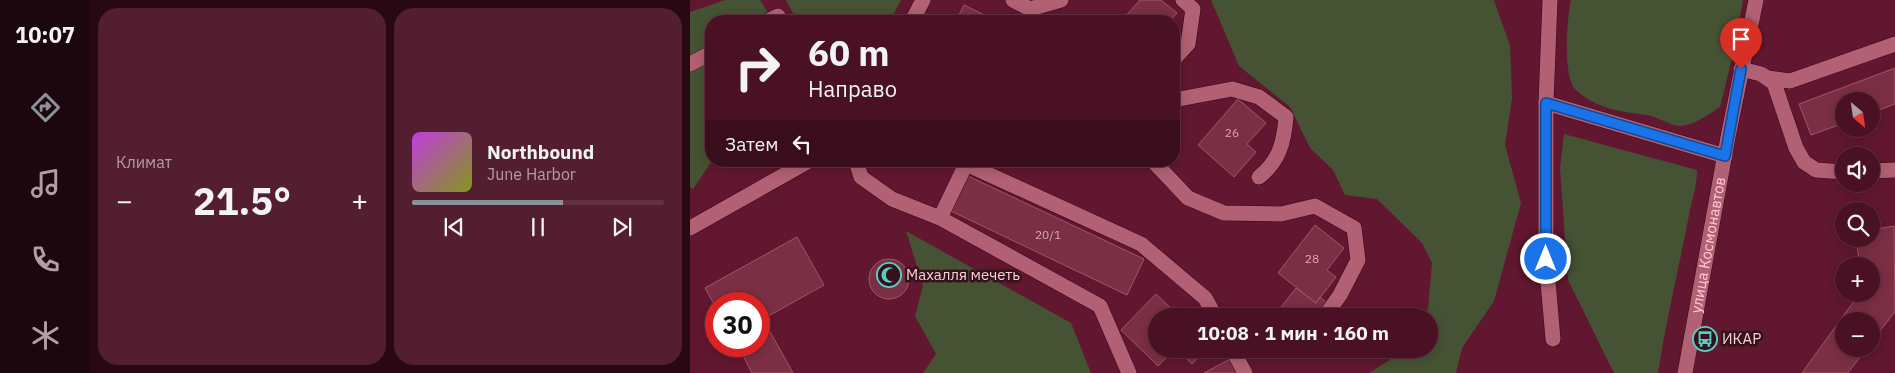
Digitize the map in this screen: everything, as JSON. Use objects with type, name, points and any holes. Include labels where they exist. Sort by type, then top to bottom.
[{"type":"street","points":[[915,15],[923,0]]},
{"type":"street","points":[[1013,0],[1034,15],[1062,0]]},
{"type":"street","points":[[1180,53],[1188,44],[1193,9],[1183,0]]},
{"type":"street","points":[[1550,0],[1546,103],[1546,259],[1553,339]]},
{"type":"street","name":"улица Космонавтов","points":[[1685,373],[1741,69],[1756,0]]},
{"type":"street","points":[[1768,78],[1790,81],[1895,44]]},
{"type":"street","points":[[690,64],[705,56]]},
{"type":"street","points":[[1741,69],[1761,74],[1774,84],[1796,148],[1804,162],[1816,170],[1835,171]]},
{"type":"street","points":[[1180,99],[1232,88],[1259,97],[1286,117],[1284,136],[1273,166],[1258,177]]},
{"type":"street","points":[[1546,103],[1725,156]]},
{"type":"street","points":[[690,228],[798,167]]},
{"type":"street","points":[[858,167],[861,177],[892,199],[940,218],[1100,306],[1129,373]]},
{"type":"street","points":[[866,167],[870,169]]},
{"type":"street","points":[[940,218],[963,167]]},
{"type":"street","points":[[974,167],[1141,244],[1205,298],[1211,308]]},
{"type":"street","points":[[1159,167],[1188,198],[1224,213],[1281,214],[1315,206],[1354,228],[1358,260],[1340,295],[1331,308]]},
{"type":"street","points":[[1880,170],[1895,170]]},
{"type":"street","points":[[1237,358],[1245,373]]},
{"type":"green space","points":[[725,0],[760,0],[769,15],[705,15],[705,167],[708,167],[693,189],[690,187],[690,12]]},
{"type":"green space","points":[[786,0],[901,0],[893,15],[794,15]]},
{"type":"green space","points":[[1211,0],[1494,0],[1510,46],[1512,98],[1505,145],[1521,203],[1494,301],[1462,348],[1456,373],[1369,373],[1392,358],[1438,358],[1438,308],[1428,308],[1432,263],[1422,243],[1377,199],[1345,195],[1333,170],[1310,148],[1290,107],[1239,66]]},
{"type":"green space","points":[[1571,0],[1743,0],[1734,50],[1720,107],[1695,122],[1679,126],[1650,116],[1609,108],[1583,96],[1572,83],[1567,60],[1567,33]]},
{"type":"green space","points":[[1564,134],[1697,170],[1658,373],[1614,373],[1568,280],[1560,169]]},
{"type":"green space","points":[[906,231],[1071,323],[1091,373],[923,373],[936,354],[915,316],[923,286]]},
{"type":"building","points":[[1140,0],[1161,0],[1177,13],[1175,15],[1126,15]]},
{"type":"building","points":[[964,5],[985,15],[959,15]]},
{"type":"building","points":[[1895,68],[1895,104],[1880,110],[1880,92],[1835,92],[1835,126],[1811,135],[1799,104]]},
{"type":"building","points":[[1238,99],[1266,123],[1247,144],[1256,152],[1234,177],[1198,145]]},
{"type":"building","points":[[968,176],[1144,259],[1127,295],[951,211]]},
{"type":"building","points":[[1315,225],[1344,248],[1327,270],[1336,277],[1316,303],[1278,273]]},
{"type":"building","points":[[1894,226],[1895,312],[1880,331],[1880,312],[1846,312],[1853,302],[1880,302],[1880,257],[1859,257],[1857,247],[1880,247],[1880,228]]},
{"type":"building","points":[[797,237],[824,285],[770,315],[770,292],[707,292],[705,288]]},
{"type":"building","name":"Махалля мечеть","points":[[893,259],[900,262],[906,268],[909,279],[908,287],[900,296],[893,299],[885,299],[878,296],[870,287],[869,275],[872,268],[881,260]]},
{"type":"building","points":[[1296,288],[1316,303],[1320,297],[1326,302],[1321,308],[1280,308]]},
{"type":"building","points":[[1156,294],[1171,308],[1148,308],[1148,356],[1121,330]]},
{"type":"building","points":[[1835,327],[1835,357],[1860,357],[1848,373],[1802,373]]},
{"type":"building","points":[[770,332],[793,373],[752,373],[744,357],[770,357]]},
{"type":"building","points":[[1150,358],[1166,358],[1158,366]]},
{"type":"building","points":[[1186,358],[1198,358],[1192,364]]},
{"type":"building","points":[[1234,358],[1242,373],[1204,373]]},
{"type":"place","name":"Махалля мечеть","points":[[889,275]]},
{"type":"place","name":"ИКАР","points":[[1705,339]]},
{"type":"route","points":[[1546,259],[1546,103],[1725,156],[1741,69]]}]
